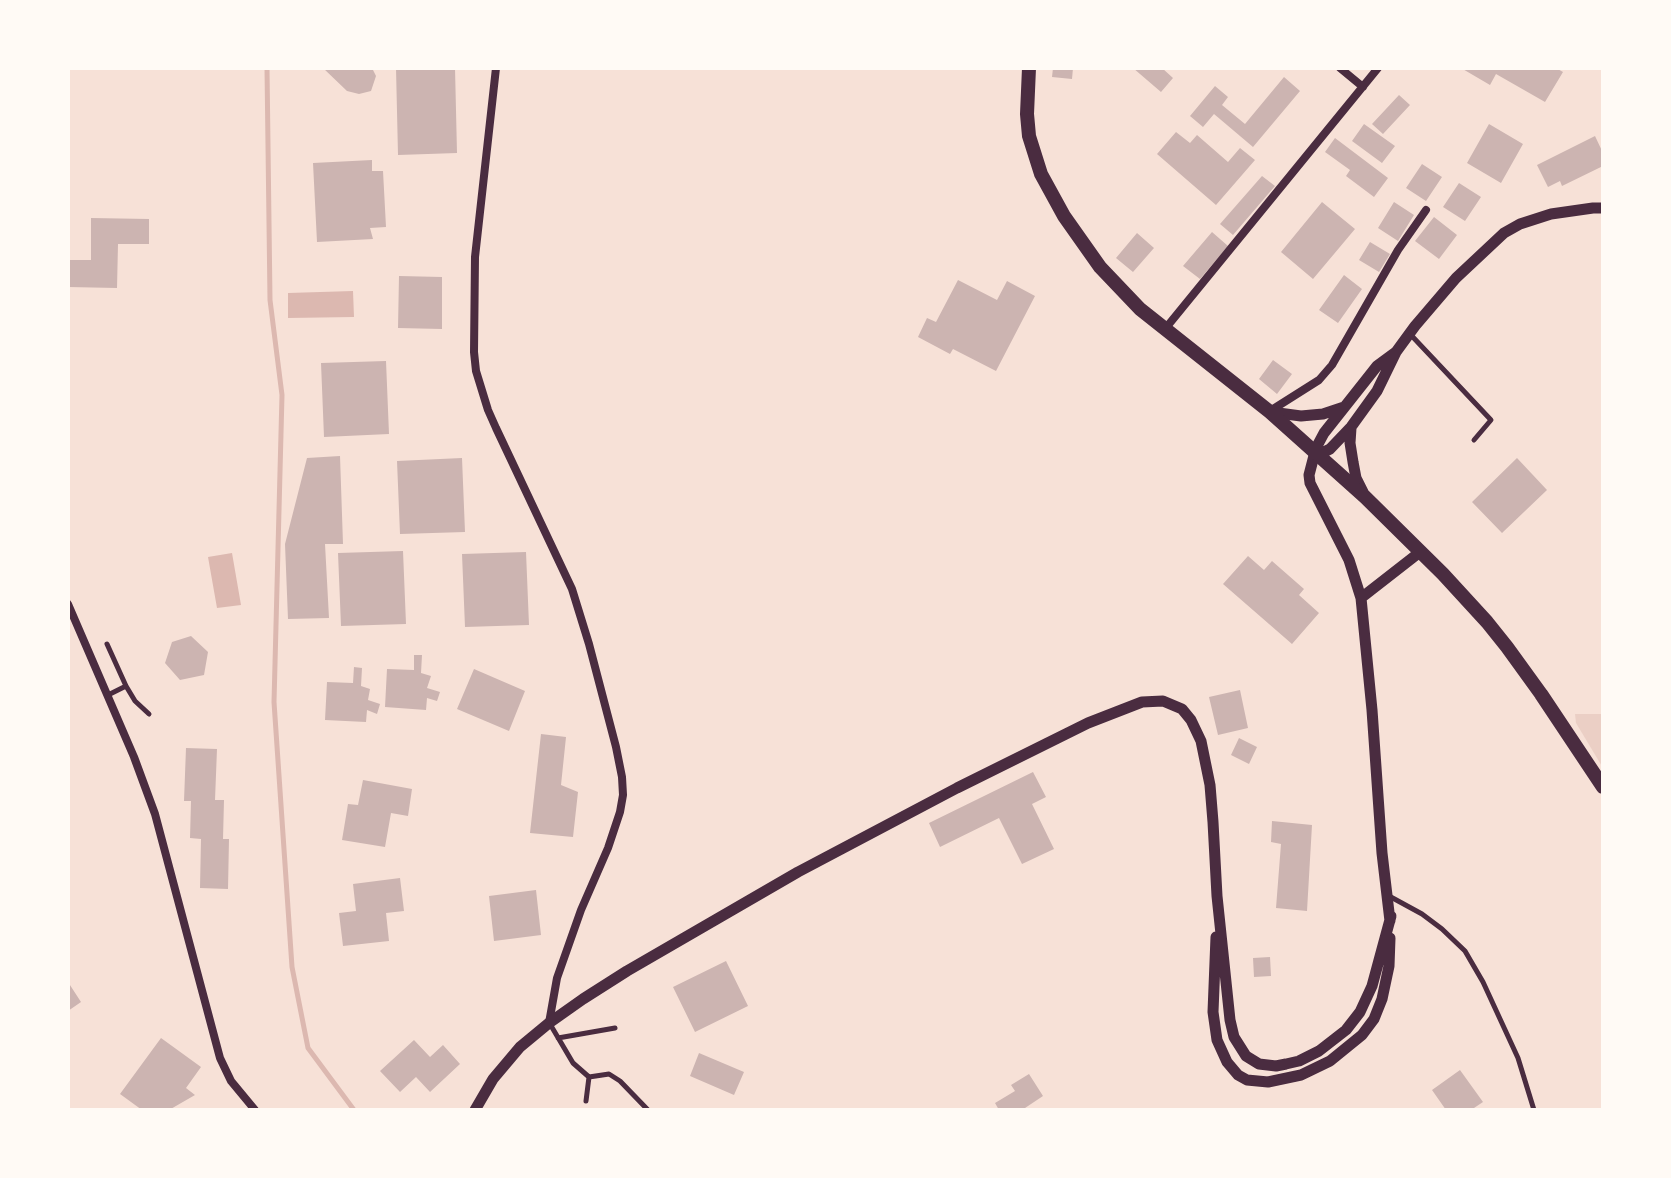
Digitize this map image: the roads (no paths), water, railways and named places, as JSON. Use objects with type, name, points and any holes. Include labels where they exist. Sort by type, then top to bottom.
[{"type":"main road","points":[[1029,68],[1026,102],[1029,136],[1041,174],[1050,194],[1100,267],[1129,300],[1270,412],[1365,497],[1453,585],[1500,639],[1603,787]]},
{"type":"street","points":[[496,68],[475,257],[476,371],[488,410],[572,589],[605,703],[622,777],[623,795],[608,848],[581,910],[557,978],[549,1023]]},
{"type":"street","points":[[1340,68],[1363,87]]},
{"type":"street","points":[[1165,329],[1378,68]]},
{"type":"street","points":[[1315,452],[1330,449],[1351,427],[1377,391],[1409,333],[1456,278],[1504,233],[1551,214],[1603,208]]},
{"type":"street","points":[[1270,412],[1325,373],[1398,250],[1426,210]]},
{"type":"street","points":[[1217,896],[1215,1035],[1223,1056],[1235,1072],[1247,1080],[1260,1082],[1301,1075],[1330,1061],[1355,1042],[1368,1028],[1386,988],[1391,916],[1382,853],[1361,598],[1343,546],[1309,479],[1309,468],[1324,433],[1377,366],[1396,352]]},
{"type":"street","points":[[1270,412],[1301,416],[1323,414],[1344,407]]},
{"type":"street","points":[[1351,427],[1350,443],[1356,478],[1365,497]]},
{"type":"street","points":[[1361,598],[1420,552]]},
{"type":"street","points":[[68,604],[134,757],[155,814],[220,1058],[231,1081],[255,1110]]},
{"type":"street","points":[[475,1110],[489,1086],[520,1047],[549,1023],[627,971],[798,872],[957,788],[1088,723],[1142,702],[1163,701],[1176,705],[1187,714],[1201,741],[1210,785],[1217,896],[1230,1020],[1234,1037],[1251,1059],[1259,1064],[1276,1066],[1299,1061],[1319,1051],[1354,1022],[1372,986],[1391,916]]},
{"type":"lane","points":[[1409,333],[1491,420],[1474,440]]},
{"type":"lane","points":[[107,644],[126,686],[135,701],[149,714]]},
{"type":"lane","points":[[108,695],[126,686]]},
{"type":"lane","points":[[1388,895],[1422,914],[1465,951],[1518,1058],[1534,1110]]},
{"type":"lane","points":[[549,1023],[573,1063],[589,1077],[609,1074],[648,1110]]},
{"type":"lane","points":[[558,1038],[615,1028]]},
{"type":"lane","points":[[586,1101],[589,1077]]},
{"type":"waterway","points":[[267,68],[270,300],[282,395],[274,702],[292,967],[308,1048],[354,1110]]}]
